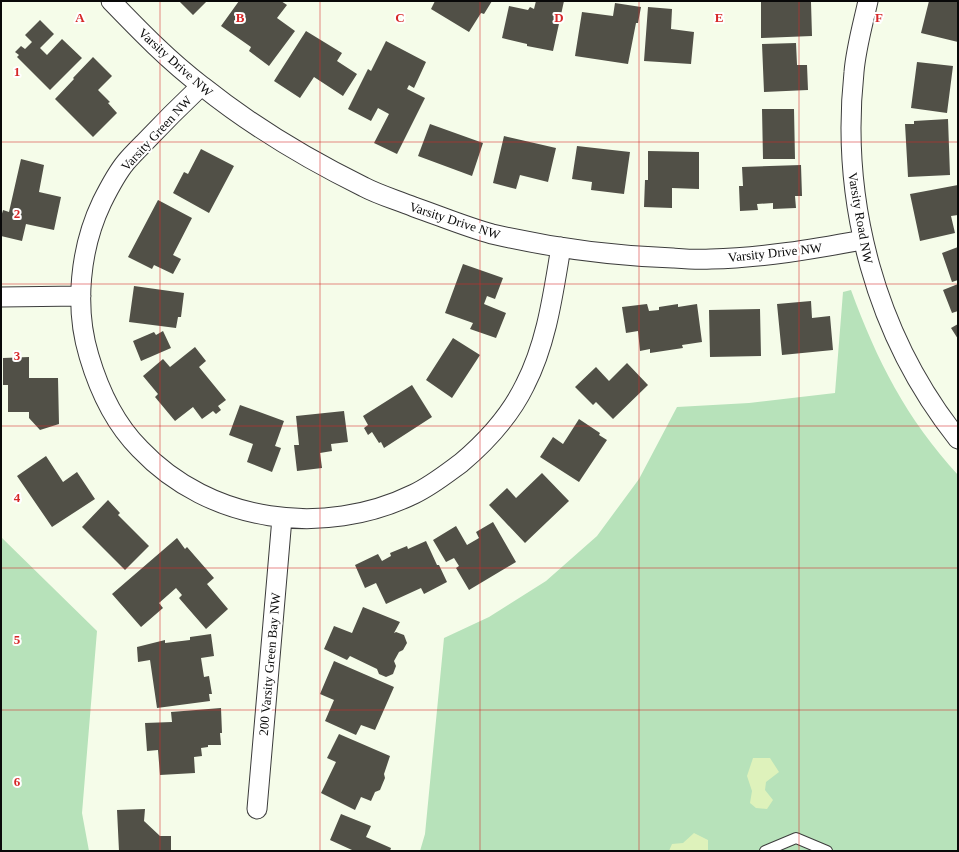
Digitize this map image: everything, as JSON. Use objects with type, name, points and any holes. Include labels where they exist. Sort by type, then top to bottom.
[{"type":"street","name":"Varsity Drive NW","points":[[111,1],[165,56],[242,117],[309,158],[366,188],[454,222],[492,233],[561,247],[598,253],[646,257],[710,259],[768,255],[863,240]]},
{"type":"street","name":"Varsity Road NW","points":[[868,1],[854,71],[852,111],[852,164],[856,203],[863,240],[868,264],[878,294],[907,361],[928,396],[958,439]]},
{"type":"street","name":"Varsity Green NW","points":[[201,86],[126,162],[113,182],[89,233],[82,267],[81,296],[82,323],[85,345],[102,394],[120,423],[139,448],[159,467],[186,487],[204,496],[231,507],[256,514],[282,518],[306,519],[341,517],[379,508],[414,494],[444,476],[477,450],[506,417],[525,385],[538,356],[548,323],[561,247]]},
{"type":"street","points":[[1,297],[81,296]]},
{"type":"street","name":"200 Varsity Green Bay NW","points":[[257,810],[282,518]]},
{"type":"lane","points":[[765,851],[796,838],[827,851]]},
{"type":"shaded area","points":[[851,290],[871,341],[895,388],[923,432],[958,475],[958,851],[420,851],[425,834],[444,638],[489,617],[546,581],[597,536],[639,479],[677,407],[749,403],[835,393],[843,292]]},
{"type":"shaded area","points":[[1,537],[97,631],[82,813],[89,851],[1,851]]},
{"type":"sand","points":[[753,758],[770,758],[779,772],[766,782],[765,790],[773,800],[767,809],[756,808],[750,803],[752,791],[747,776]]},
{"type":"sand","points":[[694,833],[708,840],[708,851],[669,851],[672,844],[683,843]]},
{"type":"building","points":[[179,1],[207,1],[193,15]]},
{"type":"building","points":[[239,1],[281,1],[287,5],[277,18],[295,31],[269,66],[249,51],[251,47],[221,26]]},
{"type":"building","points":[[435,1],[492,1],[484,14],[481,13],[469,32],[431,9]]},
{"type":"building","points":[[536,1],[564,1],[553,51],[527,46],[527,44],[502,38],[509,6],[528,10],[530,7],[534,9]]},
{"type":"building","points":[[761,1],[811,2],[812,36],[761,38]]},
{"type":"building","points":[[929,1],[958,1],[958,42],[921,33]]},
{"type":"building","points":[[615,3],[641,7],[638,23],[636,23],[628,64],[575,56],[582,12],[613,16]]},
{"type":"building","points":[[648,7],[672,9],[671,29],[694,32],[691,64],[644,61]]},
{"type":"building","points":[[40,20],[54,34],[40,48],[47,55],[62,39],[82,58],[50,90],[17,57],[19,55],[15,52],[21,46],[25,49],[32,42],[25,35]]},
{"type":"building","points":[[306,31],[342,53],[337,61],[357,74],[343,96],[314,77],[300,98],[274,81]]},
{"type":"building","points":[[386,41],[426,62],[414,88],[409,85],[407,89],[425,98],[397,154],[374,143],[389,114],[378,108],[371,121],[348,109],[368,69],[371,71]]},
{"type":"building","points":[[796,43],[797,65],[807,65],[808,90],[764,92],[762,44]]},
{"type":"building","points":[[93,57],[112,76],[98,90],[110,102],[108,103],[117,113],[93,137],[55,99]]},
{"type":"building","points":[[917,62],[953,66],[947,113],[911,108]]},
{"type":"building","points":[[762,109],[794,109],[795,159],[763,159]]},
{"type":"building","points":[[948,119],[950,175],[908,177],[905,124],[914,124],[914,121]]},
{"type":"building","points":[[430,124],[483,143],[472,176],[418,156]]},
{"type":"building","points":[[504,136],[556,148],[548,182],[520,175],[516,189],[493,183]]},
{"type":"building","points":[[577,146],[630,152],[624,194],[591,190],[592,182],[572,179]]},
{"type":"building","points":[[201,149],[234,166],[209,213],[173,193],[184,172],[188,174]]},
{"type":"building","points":[[648,151],[699,152],[699,189],[672,188],[672,208],[644,207],[645,180],[648,180]]},
{"type":"building","points":[[21,159],[44,165],[39,192],[61,197],[54,230],[26,224],[22,241],[1,236],[1,217],[3,210],[9,212]]},
{"type":"building","points":[[801,165],[802,196],[795,196],[796,208],[773,209],[773,203],[757,204],[758,210],[740,211],[739,186],[743,186],[742,167]]},
{"type":"building","points":[[958,185],[958,215],[951,216],[955,233],[920,241],[910,194]]},
{"type":"building","points":[[158,200],[192,218],[173,255],[181,259],[173,274],[154,265],[152,269],[128,257]]},
{"type":"building","points":[[958,247],[958,280],[952,282],[942,253]]},
{"type":"building","points":[[463,264],[503,278],[495,299],[487,296],[484,304],[506,313],[496,338],[470,329],[473,323],[445,313]]},
{"type":"building","points":[[958,284],[958,311],[952,313],[943,290]]},
{"type":"building","points":[[134,286],[184,293],[181,317],[178,317],[176,328],[129,322]]},
{"type":"building","points":[[811,301],[812,318],[830,316],[833,350],[782,355],[777,304]]},
{"type":"building","points":[[647,304],[649,311],[659,310],[659,307],[678,304],[678,307],[697,304],[702,342],[682,345],[683,348],[650,353],[650,349],[640,351],[638,331],[626,333],[622,307]]},
{"type":"building","points":[[760,309],[761,356],[710,357],[709,310]]},
{"type":"building","points":[[958,324],[958,339],[951,328]]},
{"type":"building","points":[[163,331],[171,348],[141,361],[133,341],[154,332],[156,335]]},
{"type":"building","points":[[453,338],[480,355],[452,398],[426,380]]},
{"type":"building","points":[[195,347],[206,361],[199,367],[226,400],[218,406],[221,410],[216,414],[213,411],[202,419],[193,407],[175,421],[155,397],[158,394],[143,376],[163,359],[170,367]]},
{"type":"building","points":[[29,357],[29,378],[58,378],[59,424],[40,430],[29,418],[29,412],[8,412],[8,385],[3,385],[3,358]]},
{"type":"building","points":[[627,363],[648,385],[613,419],[596,402],[593,405],[575,387],[596,367],[609,381]]},
{"type":"building","points":[[412,385],[432,417],[384,448],[372,432],[368,435],[364,428],[368,425],[363,416]]},
{"type":"building","points":[[240,405],[284,421],[275,446],[281,448],[272,472],[247,462],[253,444],[229,435]]},
{"type":"building","points":[[344,411],[348,442],[331,444],[332,451],[320,453],[322,468],[297,471],[294,445],[299,445],[296,416]]},
{"type":"building","points":[[579,419],[600,433],[599,435],[607,440],[579,482],[540,457],[553,437],[563,444]]},
{"type":"building","points":[[46,456],[63,482],[77,472],[95,499],[52,527],[17,476]]},
{"type":"building","points":[[542,473],[569,501],[525,543],[489,505],[507,488],[516,498]]},
{"type":"building","points":[[108,500],[120,513],[118,515],[149,546],[125,570],[82,527]]},
{"type":"building","points":[[493,522],[516,562],[469,590],[456,568],[459,566],[454,558],[446,562],[433,540],[456,526],[467,545],[479,538],[476,532]]},
{"type":"building","points":[[177,538],[185,549],[187,547],[214,578],[207,584],[228,609],[206,629],[179,598],[182,595],[176,588],[159,603],[163,608],[141,627],[112,594]]},
{"type":"building","points":[[426,541],[447,582],[424,594],[421,588],[386,604],[376,583],[365,588],[355,565],[378,554],[382,561],[391,556],[390,553],[407,546],[408,549]]},
{"type":"building","points":[[363,607],[400,622],[394,633],[396,632],[404,635],[407,643],[403,650],[399,652],[394,661],[396,666],[393,674],[386,677],[379,674],[377,669],[350,656],[347,660],[324,649],[334,626],[352,633]]},
{"type":"building","points":[[211,634],[214,656],[201,658],[204,677],[209,676],[212,694],[209,694],[210,701],[157,708],[150,660],[138,662],[137,647],[165,640],[165,643],[190,640],[190,637]]},
{"type":"building","points":[[334,661],[394,687],[375,730],[361,725],[356,735],[325,721],[334,700],[320,694]]},
{"type":"building","points":[[221,708],[221,745],[208,745],[208,747],[201,748],[202,756],[194,757],[195,773],[160,775],[158,750],[147,751],[145,723],[172,722],[171,712]]},
{"type":"building","points":[[339,734],[390,756],[384,774],[385,778],[380,790],[375,792],[371,801],[361,797],[355,810],[321,793],[336,762],[327,758]]},
{"type":"building","points":[[145,809],[144,821],[160,836],[171,836],[171,851],[119,851],[117,810]]},
{"type":"building","points":[[341,814],[371,826],[366,837],[391,848],[390,851],[351,851],[352,850],[330,840]]}]
